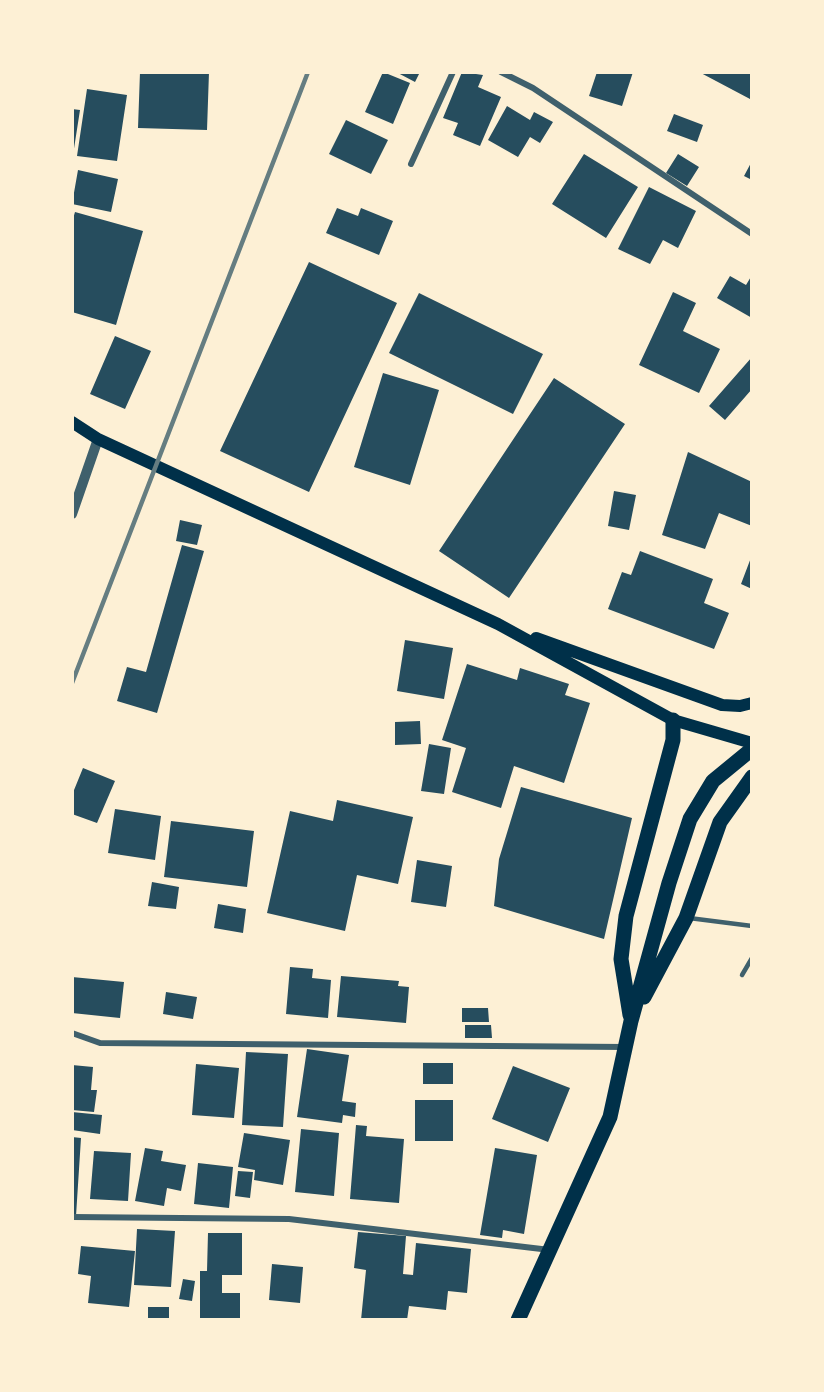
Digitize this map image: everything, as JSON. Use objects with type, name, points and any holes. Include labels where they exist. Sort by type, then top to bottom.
[{"type":"main road","points":[[72,422],[98,439],[239,506],[498,624],[673,720],[752,743]]},
{"type":"main road","points":[[498,624],[722,705],[740,706],[752,703]]},
{"type":"main road","points":[[631,1021],[621,959],[627,916],[674,740],[673,720]]},
{"type":"main road","points":[[518,1320],[610,1118],[631,1021],[669,883],[690,819],[713,781],[752,749]]},
{"type":"main road","points":[[631,1021],[686,918],[720,822],[752,777]]},
{"type":"street","points":[[411,164],[453,72]]},
{"type":"street","points":[[501,72],[533,88],[752,234]]},
{"type":"street","points":[[72,514],[98,439]]},
{"type":"street","points":[[72,1033],[100,1043],[626,1047]]},
{"type":"street","points":[[72,1217],[289,1219],[551,1250]]},
{"type":"lane","points":[[686,918],[752,926]]},
{"type":"lane","points":[[742,975],[752,958]]},
{"type":"building","points":[[140,72],[209,72],[207,130],[138,128]]},
{"type":"building","points":[[383,72],[410,83],[393,124],[365,112]]},
{"type":"building","points":[[396,72],[420,72],[415,82]]},
{"type":"building","points":[[462,72],[483,75],[478,87],[501,97],[480,146],[453,135],[458,123],[443,118]]},
{"type":"building","points":[[597,72],[633,72],[622,106],[589,96]]},
{"type":"building","points":[[699,72],[752,72],[752,96],[750,99]]},
{"type":"building","points":[[87,89],[127,95],[117,161],[77,156]]},
{"type":"building","points":[[507,106],[530,120],[534,112],[553,122],[540,143],[530,137],[518,157],[488,140]]},
{"type":"building","points":[[72,109],[80,110],[73,155],[72,155]]},
{"type":"building","points":[[674,114],[703,125],[697,142],[667,131]]},
{"type":"building","points":[[346,120],[388,140],[371,174],[329,154]]},
{"type":"building","points":[[584,154],[638,187],[606,238],[552,204]]},
{"type":"building","points":[[678,154],[699,167],[687,186],[666,173]]},
{"type":"building","points":[[752,161],[752,180],[744,176]]},
{"type":"building","points":[[78,170],[118,179],[111,212],[72,204]]},
{"type":"building","points":[[649,187],[696,211],[678,248],[663,240],[650,264],[618,249]]},
{"type":"building","points":[[337,208],[358,216],[361,208],[393,221],[379,255],[326,233]]},
{"type":"building","points":[[75,212],[143,231],[116,325],[72,312],[72,222]]},
{"type":"building","points":[[309,262],[397,303],[309,492],[220,451]]},
{"type":"building","points":[[752,275],[752,318],[717,298],[730,276],[746,285]]},
{"type":"building","points":[[673,292],[696,303],[683,331],[720,349],[699,393],[639,365]]},
{"type":"building","points":[[419,293],[543,354],[513,414],[389,353]]},
{"type":"building","points":[[115,336],[151,351],[125,409],[90,394]]},
{"type":"building","points":[[752,357],[752,389],[725,420],[709,406]]},
{"type":"building","points":[[383,373],[439,390],[410,485],[354,467]]},
{"type":"building","points":[[554,378],[625,424],[509,598],[439,551]]},
{"type":"building","points":[[688,452],[752,482],[752,526],[719,513],[705,549],[662,535]]},
{"type":"building","points":[[614,491],[636,495],[629,530],[608,526]]},
{"type":"building","points":[[180,520],[202,525],[197,545],[176,541]]},
{"type":"building","points":[[182,545],[204,551],[157,713],[117,701],[127,667],[146,672]]},
{"type":"building","points":[[640,551],[713,579],[704,603],[729,613],[714,649],[608,609],[622,572],[631,575]]},
{"type":"building","points":[[752,555],[752,589],[741,584]]},
{"type":"building","points":[[405,640],[453,648],[444,699],[397,691]]},
{"type":"building","points":[[467,664],[517,680],[520,668],[569,684],[565,695],[590,703],[564,783],[514,766],[501,808],[452,792],[466,748],[442,740]]},
{"type":"building","points":[[420,721],[421,744],[395,745],[395,722]]},
{"type":"building","points":[[429,744],[451,748],[444,794],[421,791]]},
{"type":"building","points":[[83,768],[115,781],[97,823],[72,814],[72,795]]},
{"type":"building","points":[[521,787],[632,818],[604,939],[494,906],[499,859]]},
{"type":"building","points":[[337,800],[413,817],[398,884],[357,875],[345,931],[267,913],[290,811],[333,821]]},
{"type":"building","points":[[115,809],[161,816],[155,860],[108,853]]},
{"type":"building","points":[[171,821],[254,831],[247,887],[164,877]]},
{"type":"building","points":[[417,860],[452,866],[446,907],[411,902]]},
{"type":"building","points":[[152,882],[179,887],[176,909],[148,906]]},
{"type":"building","points":[[218,904],[246,909],[243,933],[214,928]]},
{"type":"building","points":[[290,967],[313,969],[312,978],[331,980],[328,1018],[286,1014]]},
{"type":"building","points":[[341,976],[399,981],[398,986],[409,987],[406,1023],[337,1017]]},
{"type":"building","points":[[72,977],[124,982],[120,1018],[72,1013]]},
{"type":"building","points":[[166,992],[197,997],[193,1019],[163,1014]]},
{"type":"building","points":[[462,1008],[488,1008],[489,1022],[462,1022]]},
{"type":"building","points":[[465,1025],[491,1025],[492,1038],[465,1038]]},
{"type":"building","points":[[307,1049],[349,1055],[342,1101],[356,1103],[355,1117],[343,1115],[342,1123],[297,1117]]},
{"type":"building","points":[[246,1052],[288,1054],[283,1127],[242,1125]]},
{"type":"building","points":[[423,1063],[453,1063],[453,1084],[423,1084]]},
{"type":"building","points":[[196,1064],[239,1068],[234,1118],[192,1115]]},
{"type":"building","points":[[72,1065],[93,1067],[91,1090],[97,1090],[94,1112],[72,1110]]},
{"type":"building","points":[[513,1066],[570,1088],[548,1142],[492,1119]]},
{"type":"building","points":[[415,1100],[453,1100],[453,1141],[415,1141]]},
{"type":"building","points":[[72,1112],[102,1115],[100,1134],[72,1130]]},
{"type":"building","points":[[356,1125],[367,1126],[366,1136],[404,1139],[399,1203],[350,1199]]},
{"type":"building","points":[[301,1129],[339,1133],[334,1196],[295,1192]]},
{"type":"building","points":[[244,1133],[290,1140],[283,1185],[254,1180],[255,1170],[238,1167]]},
{"type":"building","points":[[72,1137],[81,1138],[76,1216],[72,1216]]},
{"type":"building","points":[[145,1148],[163,1151],[161,1161],[186,1165],[181,1191],[167,1188],[164,1206],[135,1201]]},
{"type":"building","points":[[495,1148],[537,1155],[524,1234],[503,1230],[502,1238],[480,1235]]},
{"type":"building","points":[[94,1151],[131,1153],[128,1201],[90,1199]]},
{"type":"building","points":[[198,1163],[233,1167],[229,1208],[194,1204]]},
{"type":"building","points":[[238,1171],[253,1172],[250,1198],[235,1196]]},
{"type":"building","points":[[137,1229],[175,1231],[171,1287],[134,1285]]},
{"type":"building","points":[[358,1232],[406,1236],[403,1274],[413,1275],[416,1243],[471,1249],[467,1293],[448,1291],[446,1310],[409,1306],[407,1320],[361,1320],[366,1270],[354,1268]]},
{"type":"building","points":[[208,1233],[242,1233],[242,1275],[222,1275],[222,1293],[240,1293],[240,1320],[200,1320],[200,1271],[207,1271]]},
{"type":"building","points":[[81,1246],[135,1251],[129,1307],[88,1303],[91,1276],[78,1274]]},
{"type":"building","points":[[272,1264],[303,1267],[300,1303],[269,1300]]},
{"type":"building","points":[[183,1279],[195,1281],[192,1301],[179,1299]]},
{"type":"building","points":[[148,1307],[169,1307],[169,1320],[148,1320]]},
{"type":"railway","points":[[72,683],[308,72]]}]
